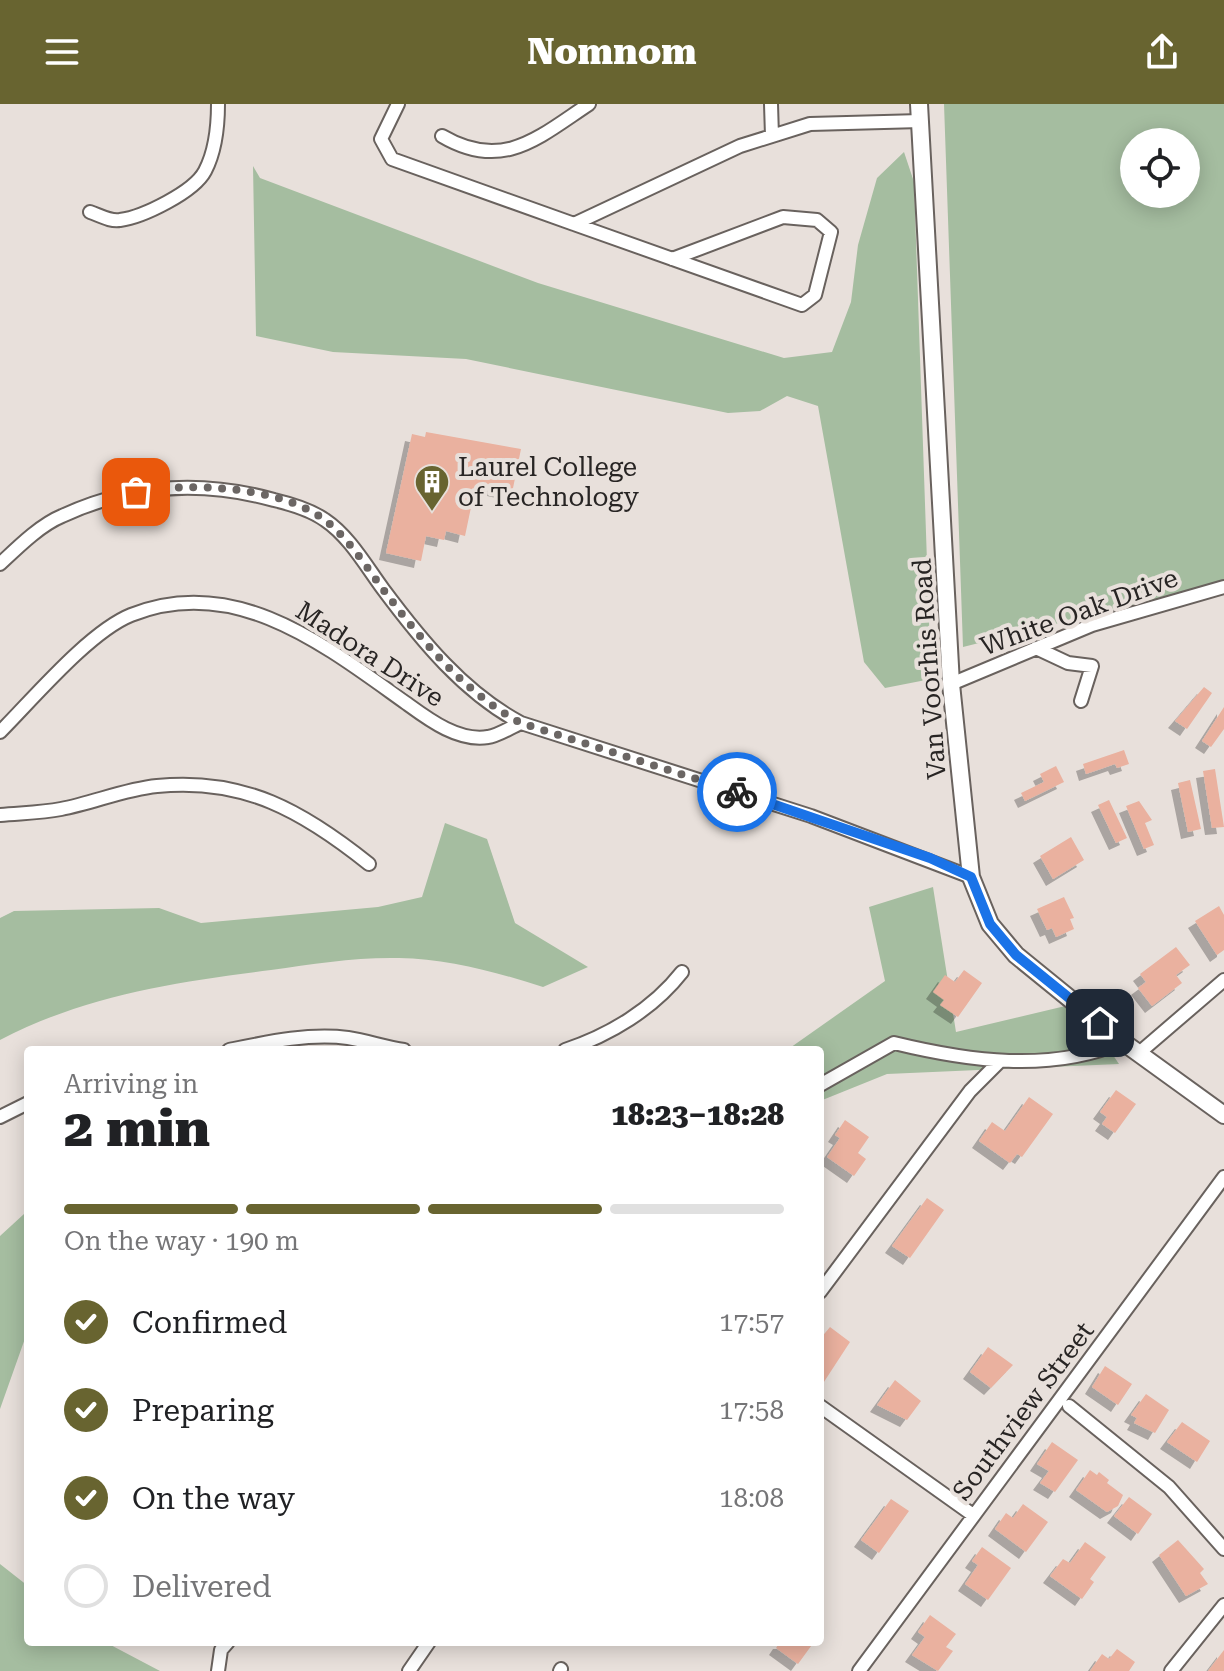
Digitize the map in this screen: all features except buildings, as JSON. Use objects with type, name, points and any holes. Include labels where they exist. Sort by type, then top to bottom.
[{"type":"street","points":[[90,212],[118,221],[156,207],[191,188],[205,171],[218,127],[218,104]]},
{"type":"street","points":[[398,104],[381,139],[392,159],[672,259],[802,305],[815,295],[831,232],[817,220],[783,217],[672,259]]},
{"type":"street","points":[[442,136],[477,151],[509,150],[540,137],[589,104]]},
{"type":"street","points":[[771,104],[772,136]]},
{"type":"street","points":[[574,224],[740,146],[810,124],[920,112]]},
{"type":"street","name":"Van Voorhis Road","points":[[920,112],[951,684],[971,877],[990,924],[1016,955],[1123,1042],[1224,1115]]},
{"type":"street","points":[[0,564],[59,516],[125,494],[186,486],[212,487],[288,503],[324,519],[342,535],[411,627],[464,683],[496,710],[521,723],[811,816],[971,877]]},
{"type":"street","name":"White Oak Drive","points":[[951,684],[1092,625],[1224,587]]},
{"type":"street","name":"Madora Drive","points":[[0,732],[95,639],[129,615],[175,604],[254,609],[314,638],[453,733],[487,738],[521,723]]},
{"type":"street","points":[[1036,648],[1068,663],[1092,666],[1081,701]]},
{"type":"street","points":[[0,815],[60,809],[154,786],[199,784],[252,794],[296,811],[369,864]]},
{"type":"street","points":[[577,1046],[592,1041],[645,1009],[667,991],[682,972]]},
{"type":"street","points":[[1139,1053],[1224,980]]},
{"type":"street","points":[[247,1046],[275,1040],[322,1037],[348,1038],[385,1046]]},
{"type":"street","points":[[824,1083],[894,1043],[924,1052],[999,1062],[1088,1054],[1123,1042]]},
{"type":"street","points":[[824,1287],[970,1091],[999,1062]]},
{"type":"street","points":[[0,1117],[24,1105]]},
{"type":"street","name":"Southview Street","points":[[859,1671],[1224,1177]]},
{"type":"street","points":[[1069,1406],[1169,1487],[1224,1549]]},
{"type":"street","points":[[824,1409],[973,1515]]},
{"type":"street","points":[[1171,1671],[1224,1605]]},
{"type":"street","points":[[218,1671],[224,1646]]},
{"type":"street","points":[[409,1671],[426,1646]]},
{"type":"green space","points":[[944,104],[1224,104],[1224,582],[963,647]]},
{"type":"green space","points":[[904,152],[914,182],[931,679],[885,688],[864,662],[818,406],[787,396],[760,411],[728,413],[466,359],[333,352],[256,336],[253,166],[260,178],[538,283],[784,358],[832,352],[851,302],[858,245],[877,178]]},
{"type":"green space","points":[[445,823],[487,839],[515,923],[588,967],[543,987],[472,967],[417,959],[319,963],[166,986],[98,1001],[0,1040],[0,918],[14,911],[159,908],[201,923],[378,907],[422,897]]},
{"type":"green space","points":[[933,887],[956,1032],[1078,1003],[1119,1064],[887,1074],[824,1099],[824,1046],[793,1046],[885,981],[869,907]]},
{"type":"green space","points":[[24,1214],[24,1341],[0,1409],[0,1236]]},
{"type":"green space","points":[[0,1564],[24,1583],[24,1646],[113,1646],[160,1671],[0,1671]]},
{"type":"way so far","points":[[136,492],[186,486],[229,489],[288,503],[324,519],[342,535],[411,627],[464,683],[496,710],[521,723],[737,792]]},
{"type":"place","name":"Laurel College of Technology","points":[[432,513]]},
{"type":"route","points":[[737,792],[930,858],[971,877],[990,924],[1016,955],[1100,1023]]}]
